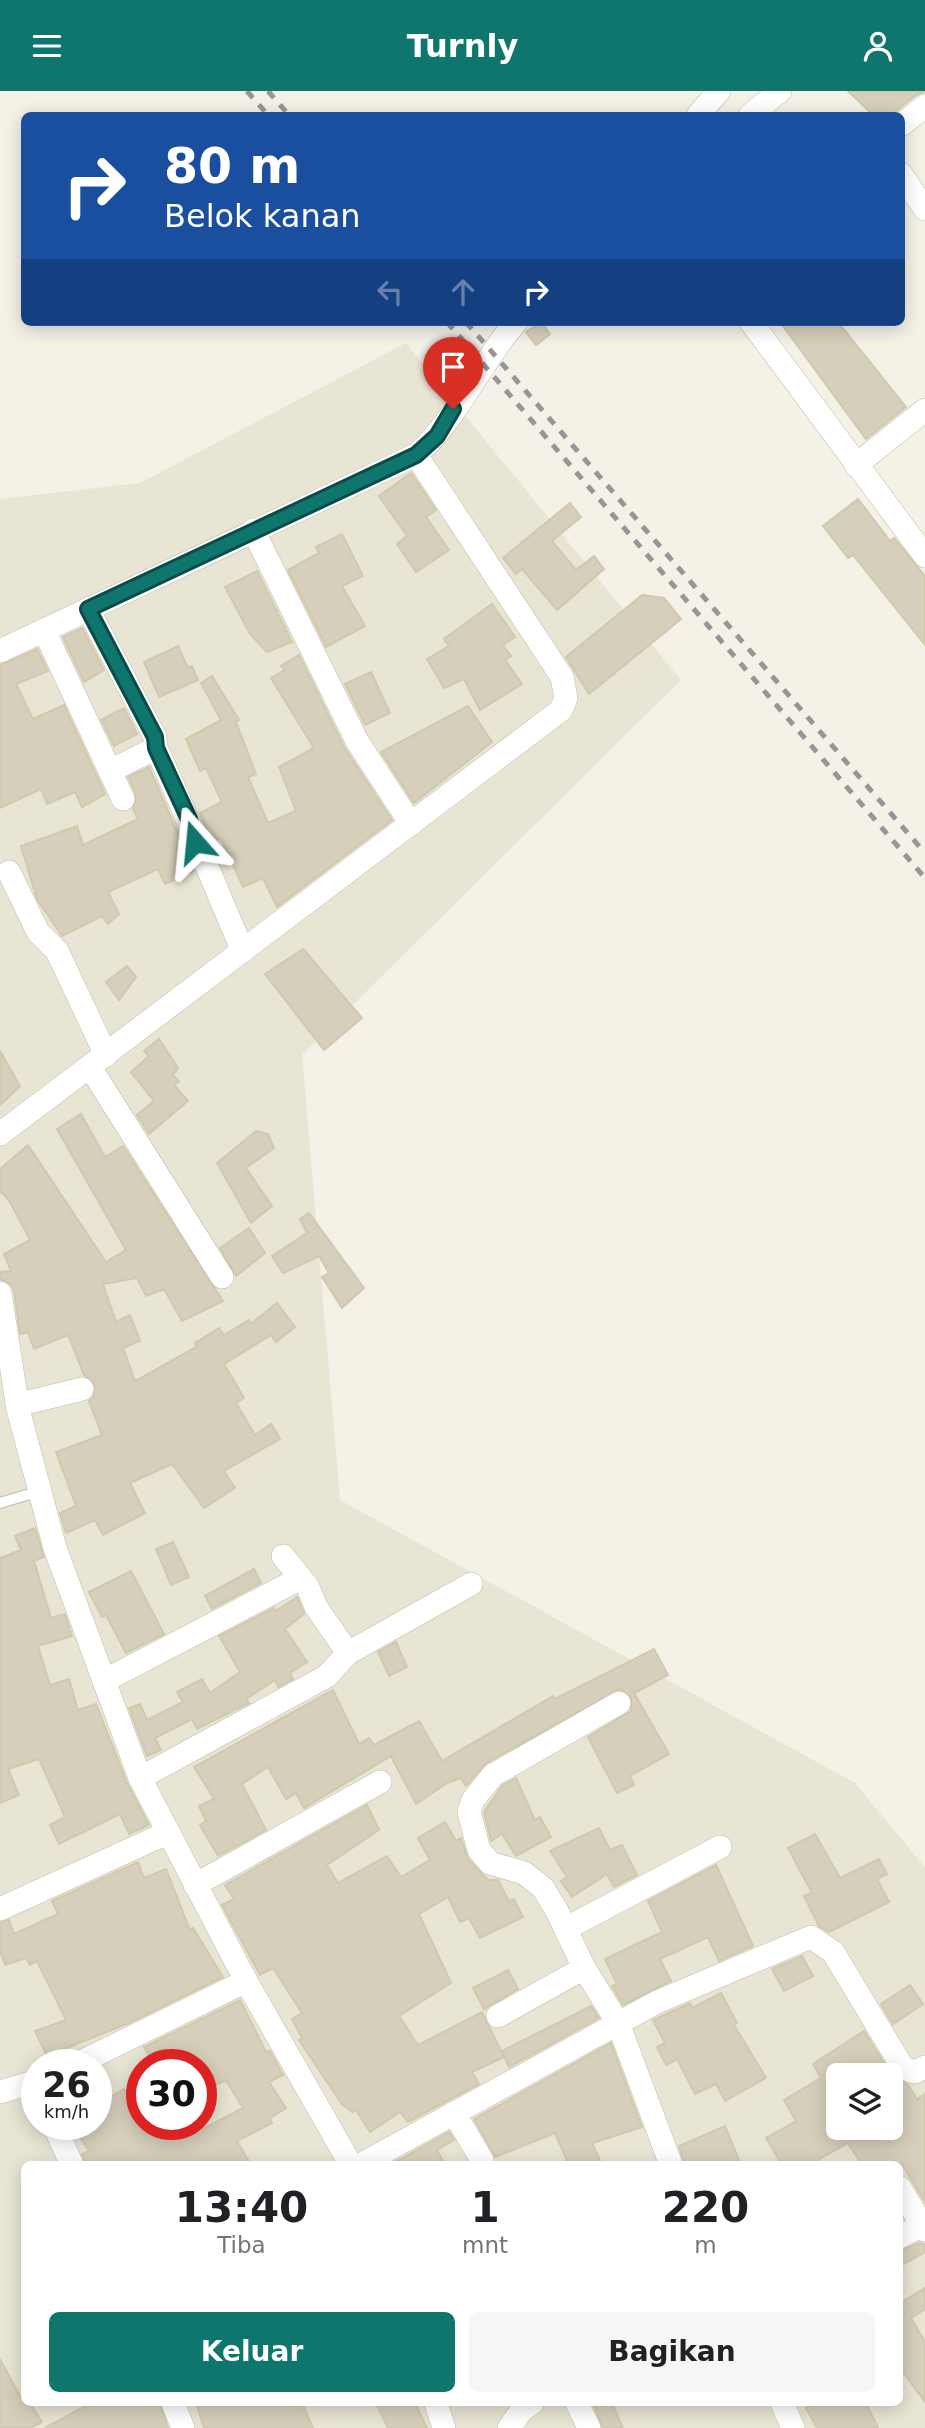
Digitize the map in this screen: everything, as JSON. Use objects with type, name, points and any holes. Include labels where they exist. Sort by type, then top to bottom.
[{"type":"street","points":[[701,112],[719,91]]},
{"type":"street","points":[[754,112],[780,91]]},
{"type":"street","points":[[905,122],[925,106]]},
{"type":"street","points":[[905,180],[925,209]]},
{"type":"street","points":[[0,651],[416,455],[437,436],[475,376],[513,326]]},
{"type":"street","points":[[754,326],[862,474],[917,530],[925,556]]},
{"type":"street","points":[[862,474],[925,410]]},
{"type":"street","points":[[0,1134],[562,710],[566,689],[562,677],[416,455]]},
{"type":"street","points":[[253,530],[357,740],[411,824]]},
{"type":"street","points":[[88,609],[155,737],[156,748],[243,951]]},
{"type":"street","points":[[44,630],[123,799]]},
{"type":"street","points":[[110,771],[156,748]]},
{"type":"street","points":[[9,873],[38,932],[57,951],[98,1061],[222,1277]]},
{"type":"street","points":[[0,1293],[18,1405],[55,1548],[140,1778],[246,1981],[349,2161]]},
{"type":"street","points":[[18,1405],[82,1389]]},
{"type":"street","points":[[283,1556],[308,1587],[316,1607],[348,1653]]},
{"type":"street","points":[[104,1681],[299,1579]]},
{"type":"street","points":[[140,1778],[327,1676],[348,1653],[471,1584]]},
{"type":"street","points":[[619,1703],[493,1775],[473,1800],[469,1812],[479,1850],[490,1863],[524,1873],[543,1888],[567,1928],[584,1968],[618,2023],[670,2161]]},
{"type":"street","points":[[195,1885],[380,1782]]},
{"type":"street","points":[[0,1909],[167,1833]]},
{"type":"street","points":[[567,1928],[720,1847]]},
{"type":"street","points":[[367,2161],[657,2002],[811,1937],[833,1952],[903,2067],[915,2073],[925,2067]]},
{"type":"street","points":[[498,2016],[584,1968]]},
{"type":"street","points":[[108,2049],[246,1981]]},
{"type":"street","points":[[0,2092],[21,2087]]},
{"type":"street","points":[[454,2113],[482,2160]]},
{"type":"street","points":[[61,2140],[70,2161]]},
{"type":"street","points":[[903,2193],[923,2227],[903,2236]]},
{"type":"street","points":[[174,2406],[183,2428]]},
{"type":"street","points":[[437,2406],[444,2428]]},
{"type":"street","points":[[509,2428],[528,2406]]},
{"type":"street","points":[[578,2406],[589,2428]]},
{"type":"street","points":[[783,2406],[793,2428]]},
{"type":"lane","points":[[0,1503],[40,1491]]},
{"type":"shaded area","points":[[406,343],[681,680],[302,1055],[340,1500],[855,1783],[925,1867],[925,2428],[0,2428],[0,499],[140,483]]},
{"type":"building","points":[[848,91],[925,91],[895,112],[870,112]]},
{"type":"building","points":[[535,326],[544,326],[550,334],[536,345],[526,332]]},
{"type":"building","points":[[783,326],[841,326],[906,407],[866,439]]},
{"type":"building","points":[[411,473],[436,510],[426,517],[449,550],[416,572],[397,544],[407,536],[379,496]]},
{"type":"building","points":[[858,499],[890,541],[894,538],[925,576],[925,645],[853,555],[848,558],[823,526]]},
{"type":"building","points":[[570,503],[581,517],[552,541],[576,570],[594,556],[604,569],[557,610],[522,569],[516,574],[503,558]]},
{"type":"building","points":[[342,534],[363,576],[342,586],[365,626],[326,647],[288,570],[319,553],[316,547]]},
{"type":"building","points":[[257,571],[292,642],[267,652],[250,634],[225,587]]},
{"type":"building","points":[[642,595],[664,598],[681,619],[589,694],[566,657]]},
{"type":"building","points":[[492,604],[515,637],[503,645],[511,656],[505,660],[522,684],[480,710],[464,679],[444,688],[427,659],[449,646],[444,639]]},
{"type":"building","points":[[82,628],[104,670],[84,682],[63,637]]},
{"type":"building","points":[[178,646],[188,668],[192,666],[198,680],[159,697],[144,662]]},
{"type":"building","points":[[37,649],[48,671],[16,684],[33,719],[64,705],[105,794],[82,807],[75,792],[47,804],[41,789],[0,808],[0,665]]},
{"type":"building","points":[[299,655],[344,747],[392,820],[277,907],[263,878],[243,887],[221,838],[212,842],[200,813],[222,802],[206,768],[200,771],[186,739],[221,720],[201,683],[212,676],[239,720],[236,722],[256,774],[248,777],[268,823],[296,811],[279,767],[314,748],[271,678],[285,670],[281,666]]},
{"type":"building","points":[[371,672],[390,713],[365,725],[345,684]]},
{"type":"building","points":[[468,706],[492,742],[414,803],[381,752]]},
{"type":"building","points":[[124,708],[137,734],[114,746],[101,720]]},
{"type":"building","points":[[149,767],[194,871],[165,884],[158,869],[108,892],[119,914],[108,924],[102,916],[62,936],[37,899],[21,846],[77,826],[83,845],[138,819],[133,809],[136,794],[128,777]]},
{"type":"building","points":[[303,949],[362,1018],[324,1050],[265,974]]},
{"type":"building","points":[[127,966],[136,977],[119,1000],[106,982]]},
{"type":"building","points":[[159,1039],[178,1068],[173,1075],[179,1082],[174,1085],[188,1101],[149,1134],[137,1115],[154,1101],[131,1072],[149,1056],[144,1051]]},
{"type":"building","points":[[0,1051],[20,1086],[0,1105]]},
{"type":"building","points":[[81,1114],[105,1157],[123,1146],[223,1301],[182,1321],[164,1289],[146,1296],[137,1278],[103,1284],[116,1322],[130,1315],[140,1341],[123,1348],[135,1381],[196,1347],[195,1343],[219,1328],[224,1335],[249,1320],[251,1324],[277,1303],[295,1327],[276,1342],[271,1335],[224,1364],[244,1398],[236,1403],[255,1435],[271,1424],[280,1439],[224,1471],[235,1488],[204,1508],[172,1464],[130,1483],[145,1513],[103,1535],[95,1520],[66,1533],[60,1513],[76,1506],[56,1452],[102,1435],[89,1401],[93,1398],[95,1385],[84,1375],[68,1335],[34,1349],[28,1332],[20,1334],[14,1290],[10,1284],[0,1279],[0,1272],[11,1271],[4,1254],[30,1240],[9,1200],[0,1191],[0,1169],[28,1145],[106,1262],[126,1250],[57,1129]]},
{"type":"building","points":[[256,1131],[268,1134],[274,1148],[246,1168],[272,1206],[251,1223],[217,1163]]},
{"type":"building","points":[[309,1213],[364,1288],[342,1308],[322,1277],[329,1273],[319,1256],[283,1273],[272,1256],[307,1233],[300,1219]]},
{"type":"building","points":[[249,1228],[265,1253],[236,1276],[220,1248]]},
{"type":"building","points":[[35,1528],[44,1557],[34,1561],[51,1618],[65,1614],[72,1636],[38,1646],[50,1685],[69,1679],[78,1710],[96,1704],[127,1783],[149,1825],[129,1834],[120,1814],[59,1844],[50,1825],[65,1817],[39,1759],[8,1769],[19,1795],[0,1803],[0,1558],[21,1550],[15,1536]]},
{"type":"building","points":[[173,1542],[189,1577],[171,1585],[156,1549]]},
{"type":"building","points":[[254,1569],[261,1583],[212,1609],[205,1596]]},
{"type":"building","points":[[131,1571],[164,1634],[126,1653],[106,1615],[102,1617],[89,1592]]},
{"type":"building","points":[[297,1597],[304,1614],[285,1629],[307,1662],[290,1673],[293,1679],[278,1687],[275,1680],[246,1699],[249,1703],[197,1729],[192,1719],[155,1738],[161,1750],[147,1756],[129,1708],[140,1704],[147,1720],[183,1702],[177,1692],[202,1679],[210,1693],[240,1672],[219,1636],[274,1608],[276,1611]]},
{"type":"building","points":[[396,1642],[407,1667],[389,1676],[378,1652]]},
{"type":"building","points":[[654,1649],[668,1675],[634,1693],[669,1754],[630,1776],[634,1785],[617,1793],[588,1737],[631,1711],[631,1697],[620,1689],[486,1763],[466,1786],[461,1778],[447,1783],[416,1804],[391,1756],[304,1808],[296,1793],[286,1799],[268,1767],[242,1784],[266,1830],[218,1856],[200,1825],[206,1821],[199,1806],[214,1799],[194,1767],[333,1690],[359,1744],[369,1738],[374,1745],[419,1721],[442,1761],[553,1696],[555,1699]]},
{"type":"building","points":[[516,1778],[535,1820],[540,1817],[551,1837],[516,1856],[502,1834],[491,1841],[484,1812],[502,1786]]},
{"type":"building","points":[[367,1805],[379,1830],[327,1865],[338,1883],[387,1856],[401,1877],[430,1860],[418,1838],[445,1822],[456,1841],[461,1838],[468,1859],[488,1880],[498,1880],[509,1901],[514,1899],[523,1917],[480,1938],[469,1918],[460,1922],[448,1897],[419,1914],[451,1983],[399,2016],[418,2045],[482,2012],[504,2057],[472,2072],[479,2084],[408,2122],[400,2112],[370,2132],[356,2110],[352,2112],[342,2104],[299,2040],[302,2038],[292,2019],[302,2013],[273,1968],[260,1975],[222,1905],[234,1899],[225,1885]]},
{"type":"building","points":[[599,1828],[610,1850],[622,1845],[637,1875],[614,1887],[607,1874],[572,1897],[561,1881],[567,1877],[550,1851]]},
{"type":"building","points":[[815,1834],[840,1878],[879,1859],[887,1874],[877,1879],[889,1902],[829,1932],[819,1926],[804,1896],[812,1893],[788,1848]]},
{"type":"building","points":[[138,1862],[144,1878],[166,1869],[190,1930],[193,1928],[223,1977],[129,2023],[64,2049],[44,2049],[35,2031],[66,2020],[37,1961],[30,1965],[26,1958],[5,1965],[0,1951],[0,1923],[9,1920],[14,1934],[58,1914],[52,1901]]},
{"type":"building","points":[[716,1865],[753,1946],[719,1961],[708,1937],[660,1959],[671,1981],[623,2005],[612,1986],[617,1984],[605,1959],[662,1932],[648,1901]]},
{"type":"building","points":[[802,1956],[813,1976],[784,1991],[772,1969]]},
{"type":"building","points":[[508,1970],[518,1989],[484,2009],[473,1988]]},
{"type":"building","points":[[910,1985],[923,2004],[893,2024],[881,2004]]},
{"type":"building","points":[[721,1993],[737,2023],[734,2025],[766,2078],[725,2101],[716,2084],[695,2094],[677,2059],[666,2065],[657,2047],[665,2043],[653,2020],[690,2003],[692,2008]]},
{"type":"building","points":[[240,2000],[266,2052],[270,2051],[283,2075],[269,2082],[286,2108],[270,2118],[272,2123],[237,2141],[249,2161],[85,2161],[82,2154],[89,2151],[82,2140],[112,2140],[112,2096],[124,2089],[126,2140],[217,2140],[217,2122],[243,2108],[226,2080],[217,2084],[217,2049],[144,2047]]},
{"type":"building","points":[[591,2006],[599,2018],[509,2067],[502,2051]]},
{"type":"building","points":[[864,2031],[884,2063],[826,2063],[826,2140],[903,2140],[903,2082],[917,2099],[925,2094],[925,2202],[903,2166],[903,2161],[859,2161],[848,2143],[816,2161],[780,2161],[766,2138],[796,2121],[784,2100],[821,2078],[813,2064]]},
{"type":"building","points":[[611,2043],[642,2127],[592,2143],[600,2161],[567,2161],[555,2133],[495,2157],[474,2119]]},
{"type":"building","points":[[725,2126],[739,2161],[684,2161],[679,2146]]},
{"type":"building","points":[[449,2132],[454,2140],[437,2150],[443,2161],[397,2161]]},
{"type":"building","points":[[919,2243],[925,2244],[925,2252],[903,2264],[903,2250]]},
{"type":"building","points":[[925,2288],[925,2309],[911,2318],[925,2342],[925,2402],[903,2372],[903,2301]]},
{"type":"building","points":[[0,2359],[21,2398],[21,2406],[32,2406],[42,2422],[30,2428],[0,2428]]},
{"type":"building","points":[[85,2406],[160,2406],[168,2428],[45,2428]]},
{"type":"building","points":[[197,2406],[303,2406],[313,2428],[204,2428]]},
{"type":"building","points":[[377,2406],[416,2406],[427,2428],[388,2428]]},
{"type":"building","points":[[594,2406],[613,2406],[623,2428],[603,2428]]},
{"type":"building","points":[[867,2406],[878,2428],[817,2428],[806,2408]]},
{"type":"railway","points":[[247,91],[265,112]]},
{"type":"railway","points":[[268,91],[286,112]]},
{"type":"railway","points":[[450,326],[925,878]]},
{"type":"railway","points":[[469,326],[925,853]]},
{"type":"route","points":[[195,842],[189,819],[156,748],[155,737],[88,609],[416,455],[437,436],[453,409]]}]
